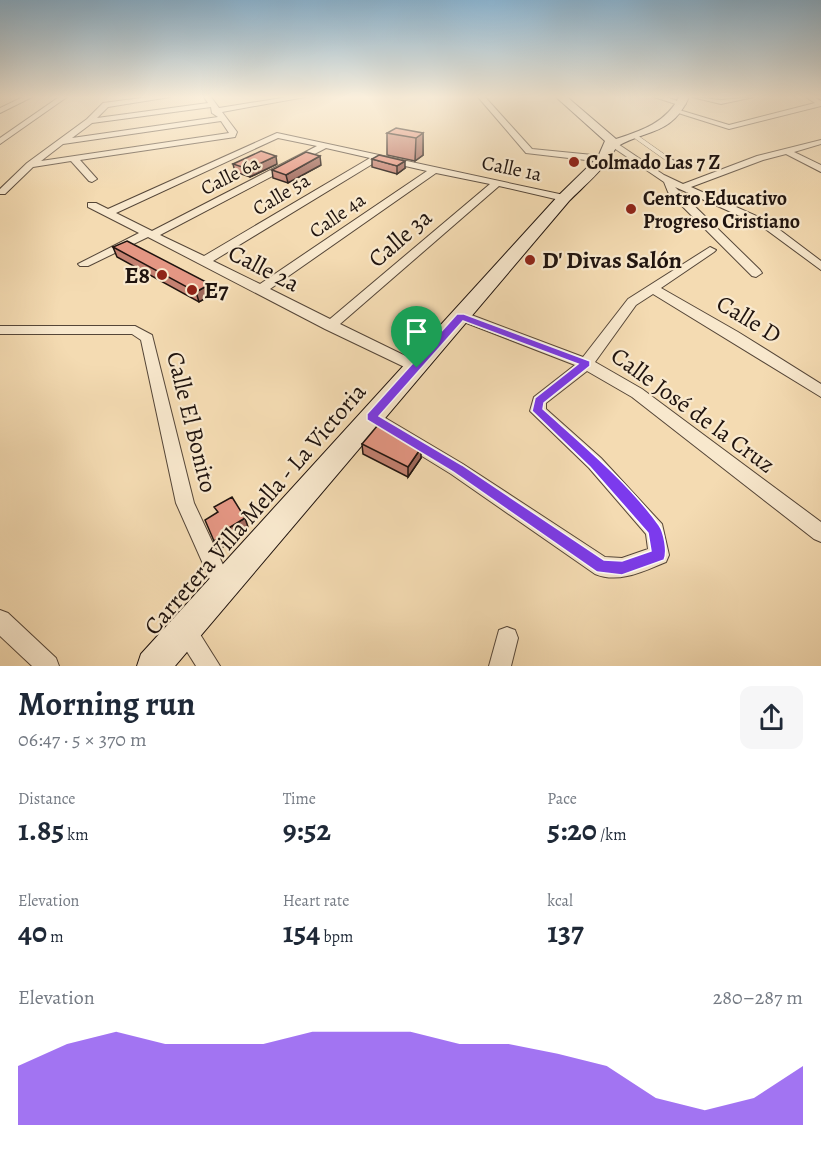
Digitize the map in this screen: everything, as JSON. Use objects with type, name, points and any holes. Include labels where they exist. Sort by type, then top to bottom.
[{"type":"main road","points":[[597,128],[611,140],[608,152]]},
{"type":"main road","points":[[608,152],[651,128]]},
{"type":"main road","name":"Carretera Villa Mella - La Victoria","points":[[157,664],[371,417],[417,368],[564,198],[608,152]]},
{"type":"street","points":[[0,142],[20,128]]},
{"type":"street","points":[[2,192],[30,165],[80,128]]},
{"type":"street","points":[[58,143],[159,128]]},
{"type":"street","points":[[30,165],[232,135],[233,132],[229,128]]},
{"type":"street","points":[[508,128],[528,151],[608,152],[764,223],[819,263]]},
{"type":"street","name":"Calle 1a","points":[[106,213],[278,135],[564,198]]},
{"type":"street","points":[[683,187],[760,158],[821,142]]},
{"type":"street","name":"Calle 6a","points":[[84,264],[150,234],[324,146]]},
{"type":"street","points":[[787,151],[821,169]]},
{"type":"street","name":"Calle 5a","points":[[204,261],[378,157]]},
{"type":"street","points":[[73,158],[92,179]]},
{"type":"street","name":"Calle 4a","points":[[260,290],[435,169]]},
{"type":"street","points":[[668,180],[671,190],[756,273]]},
{"type":"street","name":"Calle 3a","points":[[330,326],[497,183]]},
{"type":"street","name":"Calle 2a","points":[[92,206],[417,368]]},
{"type":"street","points":[[371,417],[457,469],[602,567],[622,568],[659,555],[655,530],[595,463],[538,411],[538,401],[586,364],[632,302],[710,250]]},
{"type":"street","name":"Calle D","points":[[652,288],[734,335],[821,391]]},
{"type":"street","name":"Calle José de la Cruz","points":[[461,316],[586,364],[637,393],[821,533]]},
{"type":"street","name":"Calle El Bonito","points":[[0,330],[135,330],[147,338],[185,503],[224,587]]},
{"type":"street","points":[[0,621],[48,666]]},
{"type":"street","points":[[185,631],[209,666]]},
{"type":"street","points":[[500,666],[507,638]]},
{"type":"lane","points":[[635,136],[676,165]]},
{"type":"building","points":[[396,128],[423,133],[416,138],[387,133]]},
{"type":"building","points":[[261,151],[276,156],[248,169],[233,164]]},
{"type":"building","points":[[306,152],[320,156],[286,175],[272,170]]},
{"type":"building","points":[[379,155],[405,161],[397,166],[372,159]]},
{"type":"building","points":[[127,241],[210,284],[196,292],[113,247]]},
{"type":"building","points":[[378,425],[421,448],[408,467],[362,444]]},
{"type":"building","points":[[232,497],[245,518],[227,529],[229,532],[214,541],[205,520],[218,512],[214,507]]},
{"type":"place","name":"Colmado Las 7 Z","points":[[574,162]]},
{"type":"place","name":"Centro Educativo Progreso Cristiano","points":[[631,209]]},
{"type":"place","name":"D' Divas Salón","points":[[530,260]]},
{"type":"place","name":"E8","points":[[162,275]]},
{"type":"place","name":"E7","points":[[192,290]]},
{"type":"route","points":[[461,316],[586,364],[538,401],[538,411],[595,463],[655,530],[659,555],[622,568],[602,567],[457,469],[371,417],[417,368],[461,316]]}]
